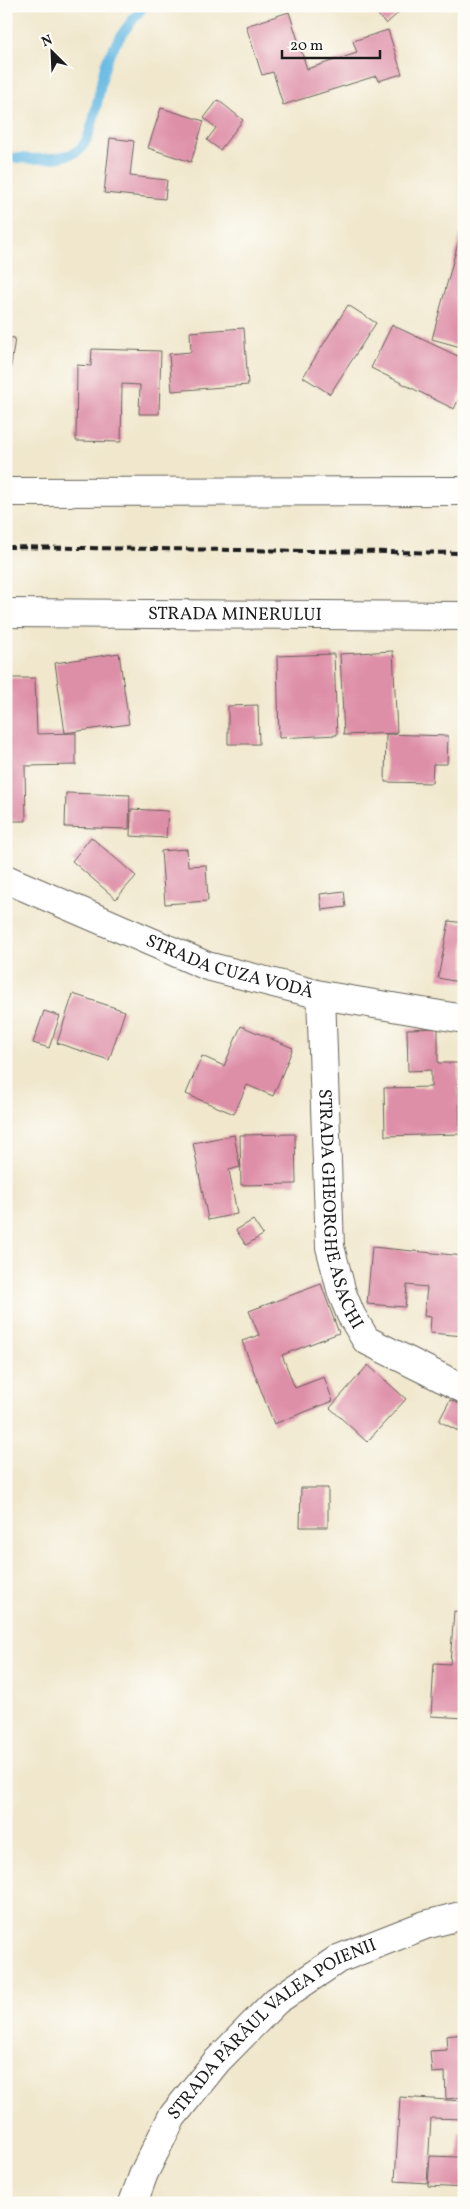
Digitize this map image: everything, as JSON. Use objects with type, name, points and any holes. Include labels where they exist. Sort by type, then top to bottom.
[{"type":"street","points":[[6,492],[464,491]]},
{"type":"street","name":"STRADA MINERULUI","points":[[6,613],[464,616]]},
{"type":"street","name":"STRADA CUZA VODĂ","points":[[6,879],[207,966],[321,995],[464,1019]]},
{"type":"street","name":"STRADA GHEORGHE ASACHI","points":[[321,995],[330,1247],[342,1293],[351,1315],[366,1340],[464,1389]]},
{"type":"street","name":"STRADA PÂRÂUL VALEA POIENII","points":[[133,2203],[144,2173],[172,2117],[217,2061],[276,2001],[338,1959],[424,1925],[464,1915]]},
{"type":"building","points":[[370,6],[406,6],[386,24]]},
{"type":"building","points":[[289,12],[307,69],[357,53],[353,41],[388,30],[402,74],[378,81],[376,76],[283,105],[273,72],[262,75],[246,26]]},
{"type":"building","points":[[218,100],[243,120],[220,150],[207,140],[216,128],[204,118]]},
{"type":"building","points":[[161,108],[204,121],[191,162],[148,148]]},
{"type":"building","points":[[110,138],[134,141],[130,176],[167,180],[165,199],[104,193]]},
{"type":"building","points":[[461,232],[464,233],[464,348],[432,339]]},
{"type":"building","points":[[348,305],[376,323],[330,394],[303,377]]},
{"type":"building","points":[[392,325],[464,359],[464,388],[454,409],[371,368]]},
{"type":"building","points":[[244,328],[248,385],[172,391],[169,354],[191,352],[190,332]]},
{"type":"building","points":[[6,337],[15,338],[10,373],[6,372]]},
{"type":"building","points":[[92,349],[161,351],[159,414],[139,414],[140,385],[122,384],[121,442],[76,441],[77,365],[91,366]]},
{"type":"building","points":[[393,651],[397,733],[344,735],[340,654]]},
{"type":"building","points":[[119,653],[129,724],[65,733],[55,663]]},
{"type":"building","points":[[334,654],[337,735],[279,738],[277,656]]},
{"type":"building","points":[[6,678],[35,678],[37,734],[76,733],[76,765],[25,766],[26,821],[7,821]]},
{"type":"building","points":[[258,705],[259,744],[228,744],[228,706]]},
{"type":"building","points":[[386,734],[448,736],[447,764],[433,764],[432,783],[385,782]]},
{"type":"building","points":[[66,793],[130,795],[129,829],[65,827]]},
{"type":"building","points":[[131,809],[168,811],[166,838],[130,836]]},
{"type":"building","points":[[91,837],[136,876],[116,899],[72,861]]},
{"type":"building","points":[[187,849],[188,866],[206,865],[208,901],[165,904],[161,851]]},
{"type":"building","points":[[344,891],[346,907],[322,910],[320,894]]},
{"type":"building","points":[[449,921],[464,923],[464,983],[438,978]]},
{"type":"building","points":[[73,994],[125,1011],[109,1060],[57,1043]]},
{"type":"building","points":[[44,1011],[60,1016],[49,1048],[33,1043]]},
{"type":"building","points":[[241,1026],[293,1048],[273,1096],[247,1085],[234,1114],[186,1094],[202,1056],[224,1066]]},
{"type":"building","points":[[438,1028],[438,1063],[458,1063],[460,1134],[385,1136],[384,1088],[431,1087],[431,1070],[408,1071],[407,1029]]},
{"type":"building","points":[[295,1134],[296,1184],[241,1185],[240,1135]]},
{"type":"building","points":[[234,1135],[240,1167],[229,1170],[237,1214],[208,1220],[193,1143]]},
{"type":"building","points":[[253,1220],[263,1235],[246,1245],[236,1230]]},
{"type":"building","points":[[372,1247],[464,1256],[464,1336],[430,1333],[431,1317],[424,1316],[427,1287],[407,1285],[405,1307],[367,1304]]},
{"type":"building","points":[[321,1284],[339,1333],[282,1355],[295,1388],[324,1377],[333,1401],[274,1424],[242,1341],[259,1335],[249,1311]]},
{"type":"building","points":[[368,1365],[406,1399],[367,1442],[330,1408]]},
{"type":"building","points":[[450,1400],[464,1406],[464,1434],[439,1421]]},
{"type":"building","points":[[301,1488],[328,1488],[328,1527],[300,1527]]},
{"type":"building","points":[[454,1611],[464,1612],[464,1718],[431,1716],[434,1663],[450,1664]]},
{"type":"building","points":[[464,2034],[464,2097],[446,2099],[445,2072],[432,2073],[430,2051],[447,2050],[446,2036]]},
{"type":"building","points":[[400,2097],[464,2101],[464,2119],[431,2118],[427,2183],[395,2181]]},
{"type":"building","points":[[459,2133],[464,2133],[464,2188],[428,2186],[430,2156],[458,2157]]},
{"type":"waterway","points":[[6,157],[56,158],[66,156],[81,148],[90,132],[103,72],[109,55],[144,6]]},
{"type":"railway","points":[[6,547],[464,553]]}]
